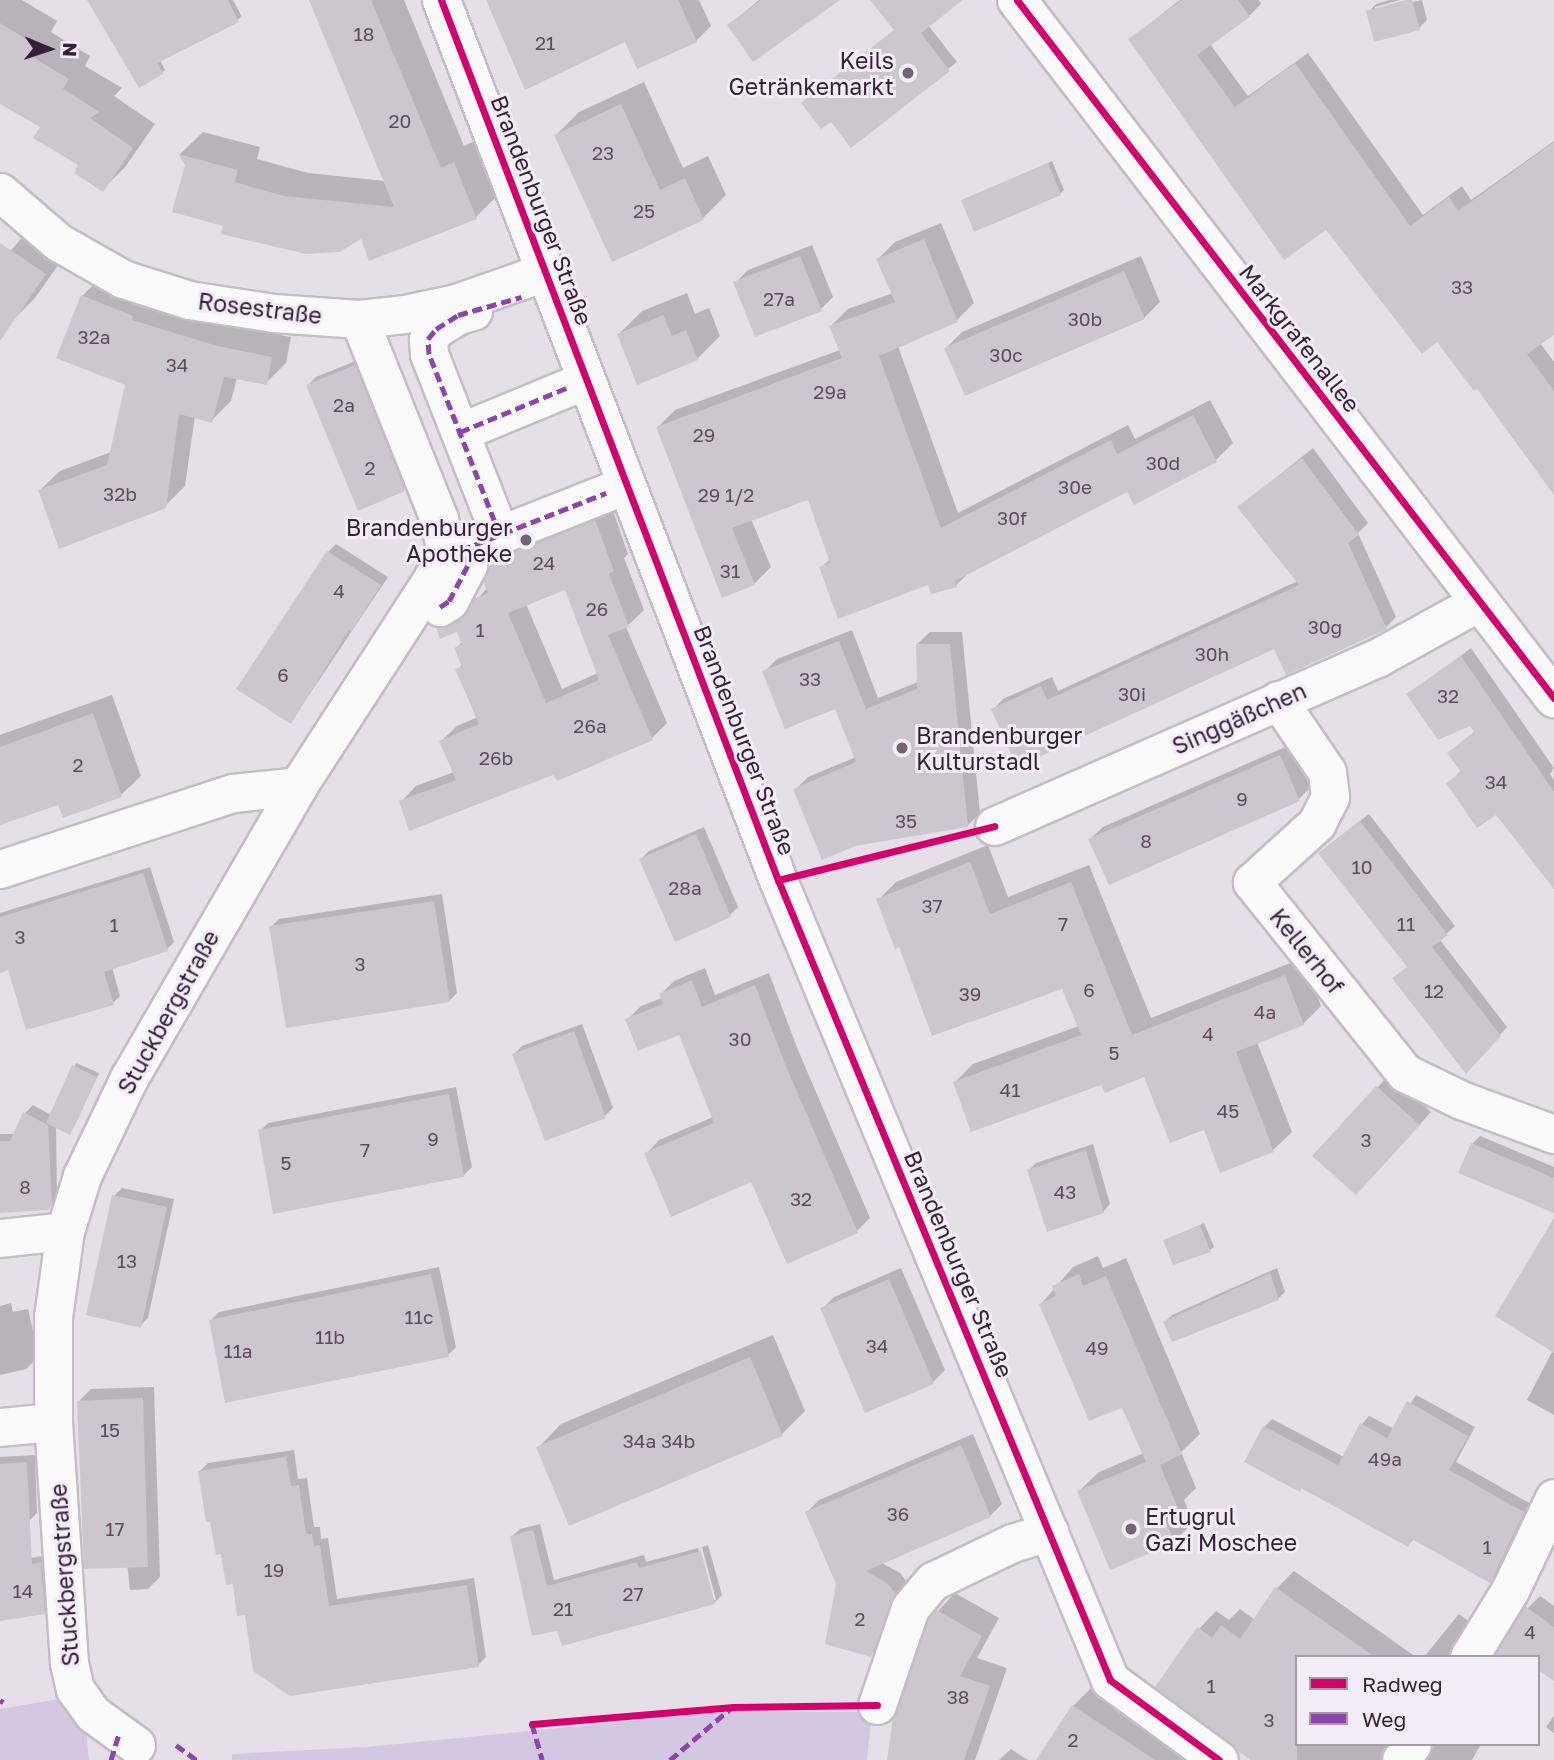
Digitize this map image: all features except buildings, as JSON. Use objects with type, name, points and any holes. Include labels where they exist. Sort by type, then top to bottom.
[{"type":"street","name":"Brandenburger Straße","points":[[441,0],[533,285],[1111,1680],[1219,1760]]},
{"type":"street","name":"Markgrafenallee","points":[[1025,2],[1554,698]]},
{"type":"street","name":"Rosestraße","points":[[0,193],[58,242],[122,279],[189,300],[274,313],[359,319],[404,314],[533,285]]},
{"type":"street","points":[[440,607],[449,601],[476,544],[460,432],[429,339],[458,316],[533,285]]},
{"type":"street","name":"Stuckbergstraße","points":[[136,1745],[93,1714],[75,1689],[69,1663],[53,1422],[53,1317],[65,1231],[82,1176],[129,1078],[298,786],[433,577],[445,549],[439,519],[359,319]]},
{"type":"street","points":[[460,432],[566,387]]},
{"type":"street","points":[[476,544],[606,493]]},
{"type":"street","name":"Singgäßchen","points":[[994,826],[1377,658],[1479,602]]},
{"type":"street","name":"Kellerhof","points":[[1279,700],[1327,772],[1331,797],[1317,823],[1252,882],[1405,1073],[1461,1100],[1554,1134]]},
{"type":"street","points":[[0,869],[233,793],[298,786]]},
{"type":"street","points":[[0,1238],[65,1231]]},
{"type":"street","points":[[0,1427],[53,1422]]},
{"type":"street","points":[[1470,1655],[1510,1590],[1554,1498]]},
{"type":"street","points":[[877,1705],[911,1608],[933,1581],[1012,1543],[1049,1532]]},
{"type":"shaded area","points":[[65,1698],[85,1720],[89,1760],[0,1760],[0,1709]]},
{"type":"shaded area","points":[[734,1711],[872,1712],[867,1760],[232,1760],[232,1754],[366,1747]]},
{"type":"marked path","points":[[500,535],[429,354],[428,339],[436,329],[458,315],[521,297]]},
{"type":"marked path","points":[[460,432],[566,388]]},
{"type":"marked path","points":[[461,550],[606,493]]},
{"type":"marked path","points":[[440,607],[449,601],[468,565],[468,547]]},
{"type":"marked path","points":[[670,1760],[730,1709]]},
{"type":"marked path","points":[[535,1723],[532,1724],[542,1760]]},
{"type":"marked path","points":[[111,1760],[119,1733]]},
{"type":"marked path","points":[[176,1745],[197,1760]]},
{"type":"cycle path","points":[[441,0],[778,880],[1110,1680],[1219,1760]]},
{"type":"cycle path","points":[[1017,0],[1554,698]]},
{"type":"cycle path","points":[[778,880],[994,826]]},
{"type":"cycle path","points":[[532,1724],[733,1707],[877,1705]]},
{"type":"place","name":"Keils Getränkemarkt","points":[[908,73]]},
{"type":"place","name":"Brandenburger Apotheke","points":[[526,540]]},
{"type":"place","name":"Brandenburger Kulturstadl","points":[[902,748]]},
{"type":"place","name":"Ertuğrul Gazi Moschee","points":[[1131,1529]]}]
